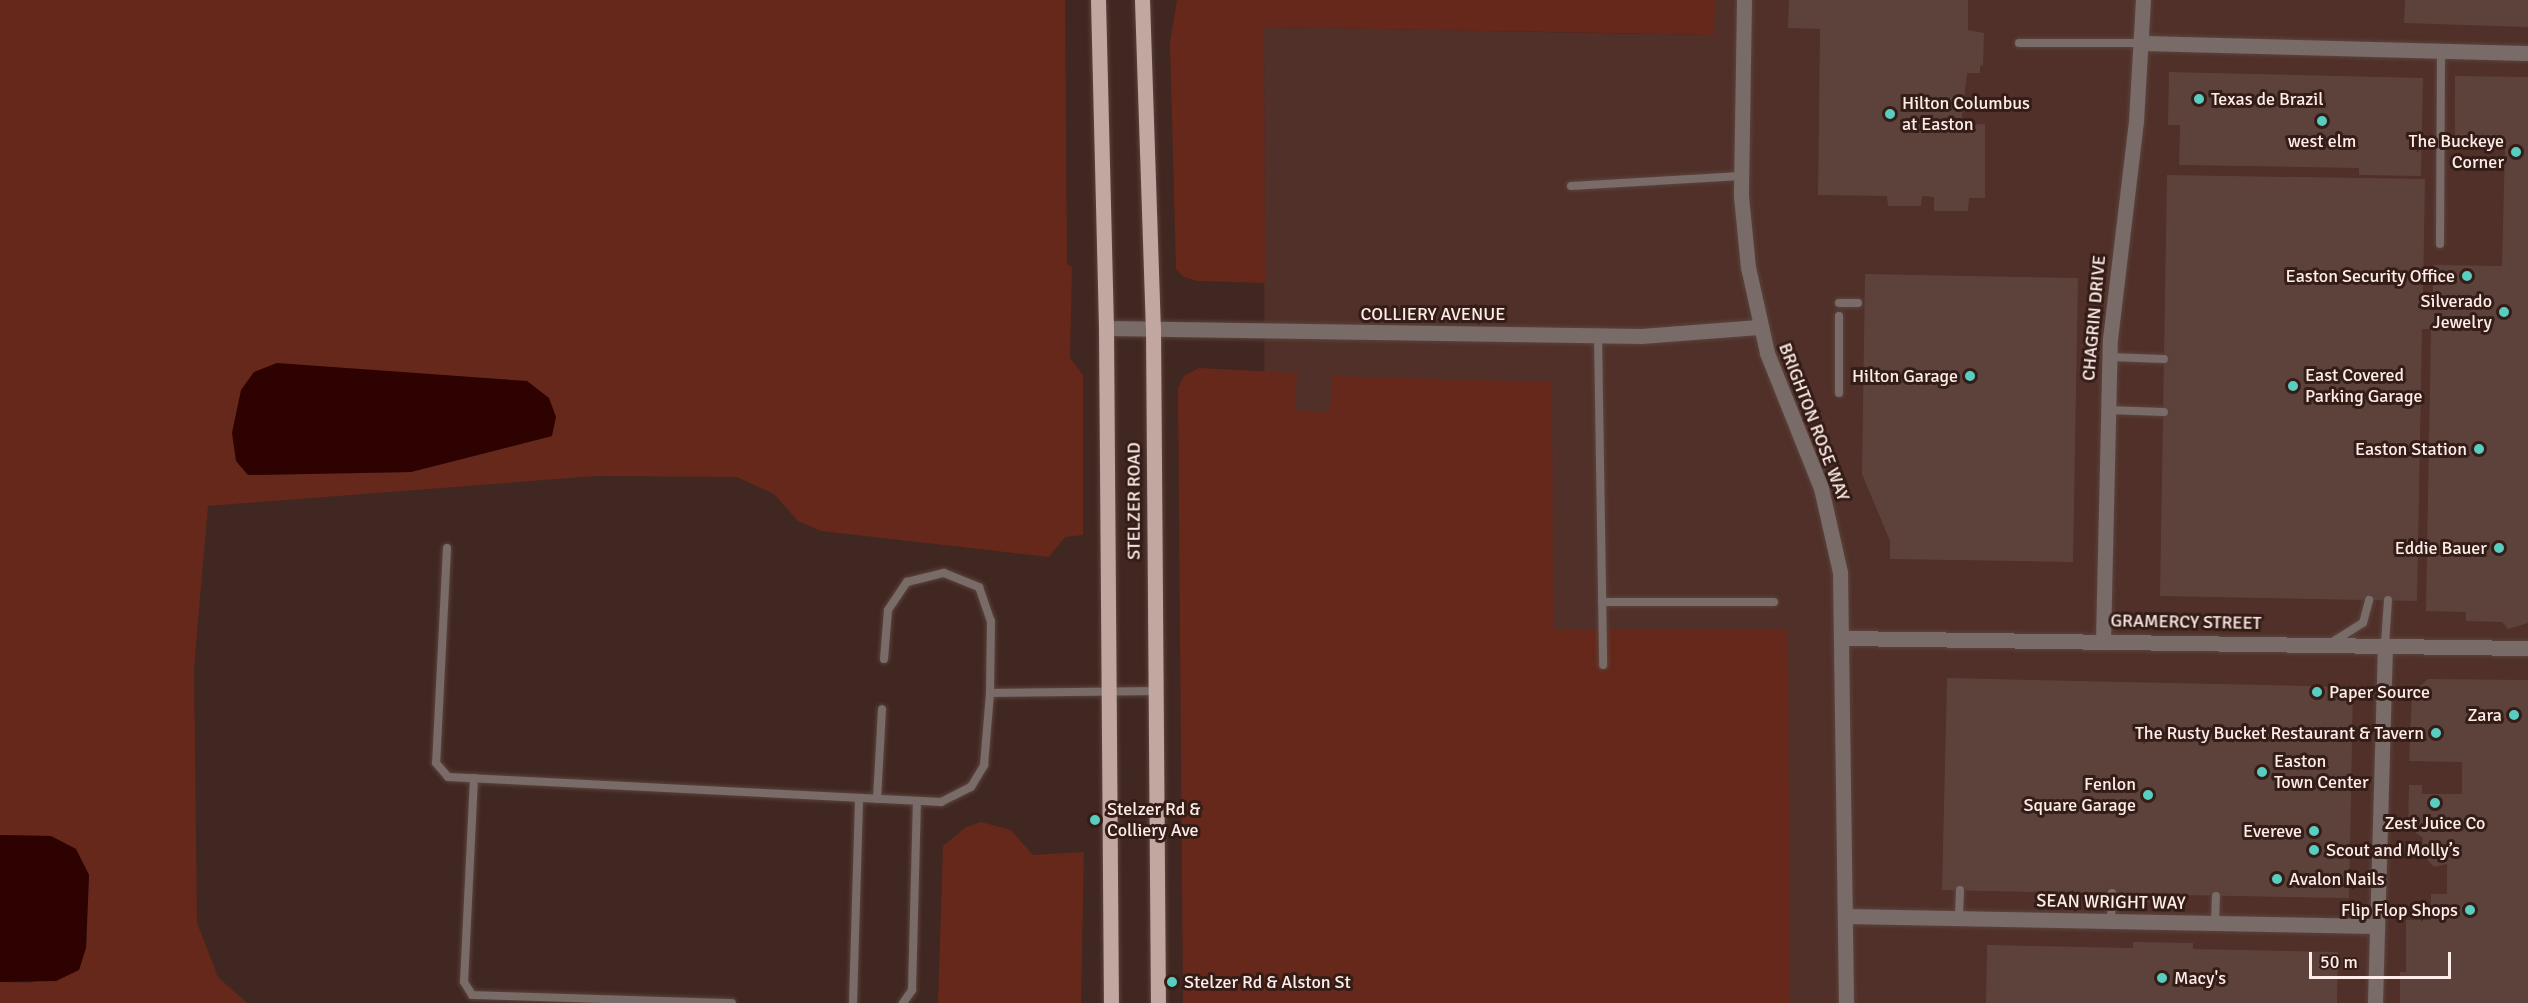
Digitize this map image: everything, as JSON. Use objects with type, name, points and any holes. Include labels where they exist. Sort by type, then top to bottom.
[{"type":"main road","name":"STELZER ROAD","points":[[1098,0],[1106,328],[1111,1003]]},
{"type":"main road","name":"STELZER ROAD","points":[[1142,0],[1153,328],[1158,1003]]},
{"type":"street","name":"BRIGHTON ROSE WAY","points":[[1744,0],[1741,176],[1744,244],[1759,327],[1827,509],[1840,572],[1843,638],[1846,1003]]},
{"type":"street","name":"CHAGRIN DRIVE","points":[[2103,641],[2109,357],[2142,44],[2143,0]]},
{"type":"street","points":[[2142,44],[2528,53]]},
{"type":"street","name":"COLLIERY AVENUE","points":[[1106,328],[1598,335],[1759,327]]},
{"type":"street","name":"GRAMERCY STREET","points":[[1843,638],[2330,643],[2528,648]]},
{"type":"street","points":[[2376,1003],[2385,644]]},
{"type":"street","name":"SEAN WRIGHT WAY","points":[[1845,916],[2377,926]]},
{"type":"lane","points":[[2019,43],[2142,44]]},
{"type":"lane","points":[[2440,244],[2441,51]]},
{"type":"lane","points":[[1571,186],[1741,176]]},
{"type":"lane","points":[[1839,303],[1858,303]]},
{"type":"lane","points":[[1839,316],[1839,393]]},
{"type":"lane","points":[[1598,335],[1603,665]]},
{"type":"lane","points":[[2109,357],[2164,359]]},
{"type":"lane","points":[[2108,410],[2164,412]]},
{"type":"lane","points":[[447,548],[436,763],[448,777],[941,802],[970,787],[984,765],[990,693],[991,621],[979,587],[944,573],[907,582],[888,610],[884,659]]},
{"type":"lane","points":[[2330,643],[2363,623],[2369,600]]},
{"type":"lane","points":[[2385,644],[2388,600]]},
{"type":"lane","points":[[1602,602],[1774,602]]},
{"type":"lane","points":[[990,693],[1154,691]]},
{"type":"lane","points":[[877,799],[882,709]]},
{"type":"lane","points":[[474,778],[464,982],[472,994],[732,1003]]},
{"type":"lane","points":[[853,1003],[859,798]]},
{"type":"lane","points":[[903,1003],[912,990],[917,801]]},
{"type":"lane","points":[[1959,917],[1960,890]]},
{"type":"lane","points":[[2111,921],[2112,893]]},
{"type":"lane","points":[[2215,923],[2216,896]]},
{"type":"shaded area","points":[[0,0],[1065,0],[1067,264],[1072,267],[1070,358],[1083,375],[1083,535],[1065,537],[1049,557],[821,531],[798,521],[774,494],[737,477],[596,476],[208,506],[194,668],[197,923],[218,977],[247,1003],[0,1003],[0,982],[31,983],[86,948],[89,875],[76,849],[51,836],[0,835]],"holes":[[[552,436],[411,472],[248,475]]]},
{"type":"shaded area","points":[[1177,0],[1715,0],[1714,35],[1264,27],[1265,283],[1198,281],[1184,277],[1176,269],[1170,43]]},
{"type":"shaded area","points":[[1715,0],[2528,0],[2528,1003],[1265,1003],[1264,27],[1713,35]]},
{"type":"shaded area","points":[[277,363],[527,381],[549,398],[556,417],[552,436],[411,472],[248,475],[236,461],[232,433],[241,390],[254,372]]},
{"type":"shaded area","points":[[1199,368],[1297,373],[1295,410],[1330,412],[1332,376],[1552,382],[1553,629],[1788,630],[1790,1003],[1183,1003],[1178,388],[1184,376]]},
{"type":"shaded area","points":[[981,822],[1011,830],[1033,855],[1084,852],[1081,1003],[938,1003],[943,846],[966,827]]},
{"type":"shaded area","points":[[0,835],[51,836],[76,849],[89,875],[86,948],[79,970],[56,981],[0,982]]},
{"type":"building","name":"Hilton Columbus at Easton","points":[[1789,0],[1968,0],[1968,30],[1984,33],[1983,66],[1980,65],[1980,73],[1967,73],[1961,125],[1985,124],[1985,198],[1969,198],[1968,211],[1934,211],[1934,197],[1922,196],[1921,206],[1888,206],[1887,196],[1818,195],[1820,29],[1788,28]]},
{"type":"building","points":[[2405,0],[2528,0],[2528,27],[2404,23]]},
{"type":"building","points":[[2169,72],[2423,78],[2421,176],[2359,175],[2359,168],[2179,165],[2180,125],[2168,125]]},
{"type":"building","name":"East Covered Parking Garage","points":[[2455,76],[2528,77],[2528,623],[2508,629],[2502,622],[2466,621],[2466,612],[2426,611],[2431,329],[2422,329],[2417,601],[2160,596],[2167,175],[2425,179],[2423,293],[2433,294],[2433,265],[2502,266],[2505,147],[2455,147]]},
{"type":"building","name":"Hilton Garage","points":[[1865,274],[2078,278],[2073,562],[1890,559],[1890,541],[1862,474]]},
{"type":"building","name":"Fenlon Square Garage","points":[[1947,678],[2353,687],[2349,898],[2180,895],[2180,903],[2136,902],[2136,894],[1942,890]]},
{"type":"building","points":[[2428,679],[2528,680],[2528,1003],[2400,1003],[2400,972],[2406,972],[2406,920],[2431,920],[2431,894],[2447,894],[2447,864],[2434,867],[2420,852],[2423,838],[2408,827],[2409,785],[2422,785],[2422,794],[2462,794],[2462,762],[2409,761],[2412,694]]},
{"type":"building","name":"Macy's","points":[[2133,942],[2193,943],[2193,949],[2338,952],[2337,1003],[1986,1003],[1987,945],[2133,948]]},
{"type":"place","name":"Texas de Brazil","points":[[2199,99]]},
{"type":"place","name":"Hilton Columbus at Easton","points":[[1890,114]]},
{"type":"place","name":"west elm","points":[[2322,121]]},
{"type":"place","name":"The Buckeye Corner","points":[[2516,152]]},
{"type":"place","name":"Easton Security Office","points":[[2467,276]]},
{"type":"place","name":"Silverado Jewelry","points":[[2504,312]]},
{"type":"place","name":"Hilton Garage","points":[[1970,376]]},
{"type":"place","name":"East Covered Parking Garage","points":[[2293,386]]},
{"type":"place","name":"Easton Station","points":[[2479,449]]},
{"type":"place","name":"Eddie Bauer","points":[[2499,548]]},
{"type":"place","name":"Paper Source","points":[[2317,692]]},
{"type":"place","name":"Zara","points":[[2514,715]]},
{"type":"place","name":"The Rusty Bucket Restaurant & Tavern","points":[[2436,733]]},
{"type":"place","name":"Easton Town Center","points":[[2262,772]]},
{"type":"place","name":"Fenlon Square Garage","points":[[2148,795]]},
{"type":"place","name":"Zest Juice Co","points":[[2435,803]]},
{"type":"place","name":"Stelzer Rd & Colliery Ave","points":[[1095,820]]},
{"type":"place","name":"Evereve","points":[[2314,831]]},
{"type":"place","name":"Scout and Molly’s","points":[[2314,850]]},
{"type":"place","name":"Avalon Nails","points":[[2277,879]]},
{"type":"place","name":"Flip Flop Shops","points":[[2470,910]]},
{"type":"place","name":"Macy's","points":[[2162,978]]},
{"type":"place","name":"Stelzer Rd & Alston St","points":[[1172,982]]}]
